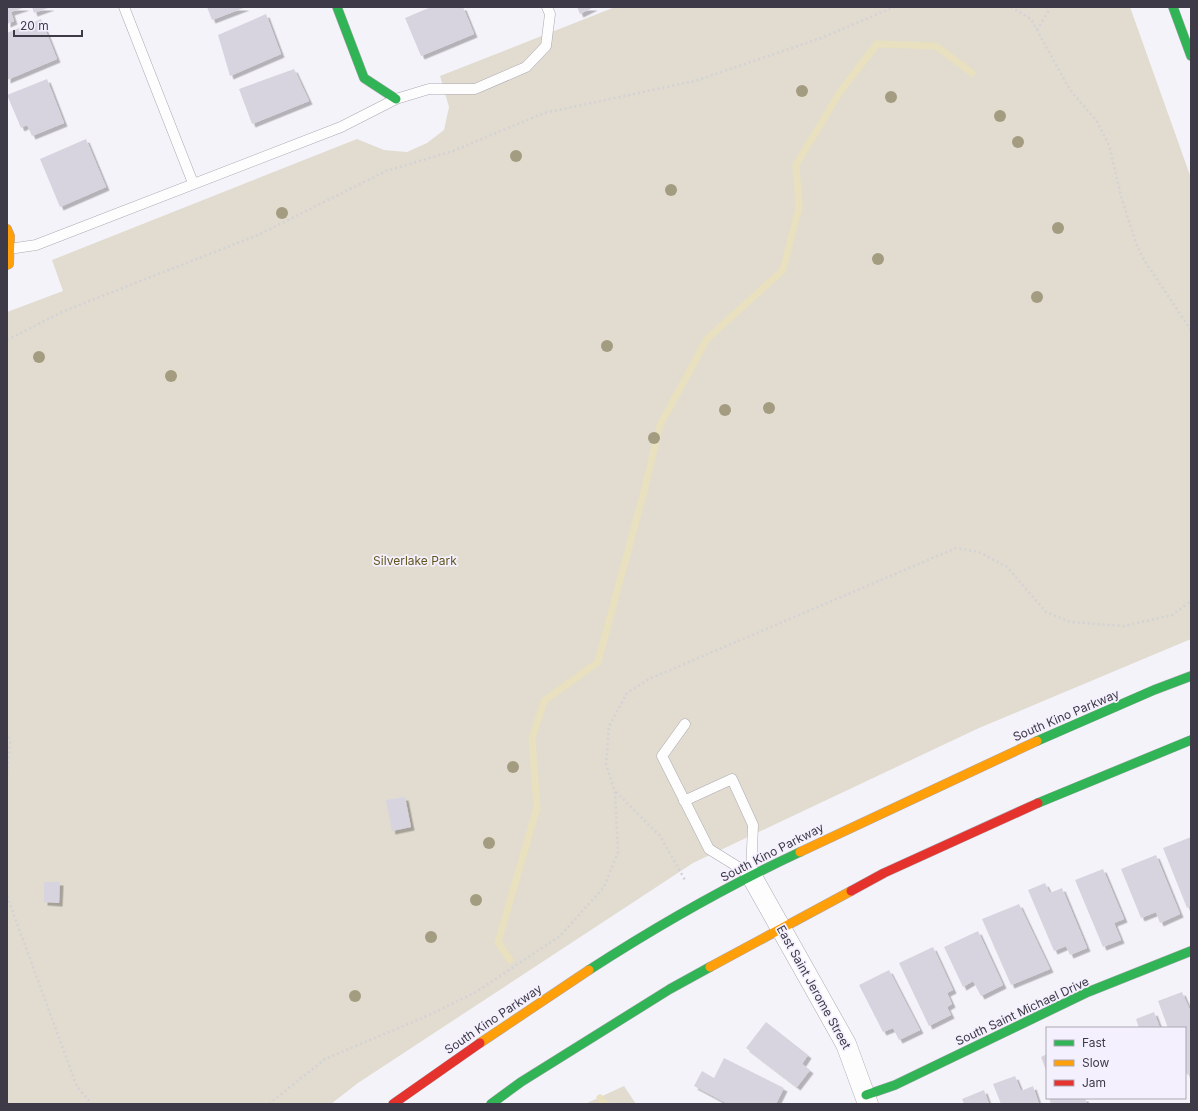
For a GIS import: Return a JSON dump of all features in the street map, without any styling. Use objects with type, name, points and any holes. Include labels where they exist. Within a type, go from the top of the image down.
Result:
[{"type":"main road","points":[[337,7],[364,78],[396,99]]},
{"type":"main road","points":[[1173,7],[1191,56]]},
{"type":"main road","points":[[7,229],[10,236],[8,264]]},
{"type":"main road","name":"South Kino Parkway","points":[[393,1104],[531,1007],[637,939],[751,874],[1002,756],[1154,690],[1191,676]]},
{"type":"main road","points":[[491,1104],[521,1082],[670,989],[884,873],[1012,814],[1191,740]]},
{"type":"main road","name":"South Saint Michael Drive","points":[[867,1100],[1088,992],[1191,951]]},
{"type":"street","name":"East Saint Jerome Street","points":[[751,874],[782,927],[846,1044],[867,1100]]},
{"type":"lane","points":[[124,7],[193,183]]},
{"type":"lane","points":[[9,249],[36,245],[341,127],[396,99],[429,89],[475,89],[526,67],[546,46],[550,14],[547,7]]},
{"type":"lane","points":[[684,801],[732,779],[753,825],[751,874],[709,849],[684,801],[662,756],[685,724]]},
{"type":"path","points":[[7,340],[64,311],[258,235],[386,171],[453,151],[544,113],[695,80],[821,38],[894,7]]},
{"type":"path","points":[[1011,7],[1031,19],[1070,90],[1096,120],[1109,145],[1120,196],[1136,243],[1144,260],[1191,330]]},
{"type":"path","points":[[1037,30],[1048,12],[1048,7]]},
{"type":"path","points":[[269,1104],[325,1059],[427,1016],[476,992],[560,936],[604,887],[618,852],[615,792],[606,764],[609,726],[627,693],[649,679],[956,548],[979,552],[1008,567],[1046,612],[1070,622],[1124,626],[1172,615],[1191,601]]},
{"type":"path","points":[[7,732],[10,742],[7,776]]},
{"type":"path","points":[[615,792],[660,836],[685,880]]},
{"type":"path","points":[[7,896],[77,1087],[92,1104]]},
{"type":"green space","name":"Silverlake Park","points":[[615,7],[1130,7],[1191,178],[1191,639],[979,728],[693,863],[358,1083],[331,1104],[7,1104],[7,312],[63,291],[52,260],[357,139],[384,150],[407,152],[427,143],[444,130],[449,107],[440,76]]},
{"type":"green space","points":[[624,1086],[636,1104],[585,1104]]},
{"type":"building","points":[[7,7],[26,7],[11,12],[14,21],[7,24]]},
{"type":"building","points":[[32,7],[51,7],[34,13]]},
{"type":"building","points":[[207,7],[246,7],[212,20]]},
{"type":"building","points":[[431,7],[463,7],[474,34],[421,56],[405,18]]},
{"type":"building","points":[[577,7],[594,7],[580,14]]},
{"type":"building","points":[[266,14],[281,54],[230,76],[218,35]]},
{"type":"building","points":[[41,19],[57,59],[7,80],[7,33]]},
{"type":"building","points":[[294,69],[309,101],[252,124],[239,89]]},
{"type":"building","points":[[47,79],[64,123],[32,136],[27,125],[21,128],[7,95]]},
{"type":"building","points":[[86,139],[106,187],[60,207],[40,159]]},
{"type":"building","points":[[405,797],[411,827],[392,831],[386,800]]},
{"type":"building","points":[[1191,837],[1191,906],[1187,908],[1163,848]]},
{"type":"building","points":[[1156,855],[1180,914],[1160,923],[1156,912],[1141,918],[1121,869]]},
{"type":"building","points":[[1103,869],[1124,919],[1114,923],[1121,940],[1103,947],[1075,880]]},
{"type":"building","points":[[44,882],[60,882],[59,903],[44,902]]},
{"type":"building","points":[[1045,883],[1050,893],[1062,888],[1087,948],[1070,955],[1066,946],[1054,951],[1028,890]]},
{"type":"building","points":[[1019,904],[1050,969],[1011,985],[982,919]]},
{"type":"building","points":[[978,931],[1003,985],[981,996],[973,981],[963,987],[944,947]]},
{"type":"building","points":[[933,947],[953,990],[947,993],[952,1004],[947,1007],[951,1015],[929,1026],[899,963]]},
{"type":"building","points":[[889,970],[920,1030],[899,1040],[893,1028],[883,1032],[859,985]]},
{"type":"building","points":[[1182,992],[1189,1008],[1191,1008],[1191,1073],[1187,1075],[1186,1027],[1168,1027],[1158,1001]]},
{"type":"building","points":[[1154,1012],[1160,1027],[1139,1027],[1136,1019]]},
{"type":"building","points":[[766,1022],[808,1055],[802,1064],[810,1070],[797,1087],[746,1048]]},
{"type":"building","points":[[1046,1054],[1046,1070],[1041,1057]]},
{"type":"building","points":[[724,1058],[784,1088],[776,1104],[728,1104],[694,1086],[702,1071],[714,1078]]},
{"type":"building","points":[[1015,1076],[1021,1091],[1033,1086],[1039,1104],[1001,1104],[993,1084]]},
{"type":"building","points":[[984,1090],[989,1104],[964,1104],[962,1099]]},
{"type":"building","points":[[1049,1099],[1085,1099],[1087,1104],[1051,1104]]},
{"type":"waterway","points":[[510,960],[498,942],[537,808],[532,739],[544,701],[598,662],[644,491],[660,425],[707,339],[783,270],[799,207],[796,165],[840,92],[877,44],[936,46],[972,73]]},
{"type":"waterway","points":[[600,1098],[605,1104]]},
{"type":"traffic: fast","points":[[337,7],[364,78],[396,99]]},
{"type":"traffic: fast","points":[[1173,7],[1191,56]]},
{"type":"traffic: fast","points":[[1037,741],[1154,690],[1191,676]]},
{"type":"traffic: fast","points":[[1038,803],[1191,740]]},
{"type":"traffic: fast","points":[[589,970],[693,907],[800,852]]},
{"type":"traffic: fast","points":[[866,1095],[895,1085],[1088,992],[1191,951]]},
{"type":"traffic: fast","points":[[491,1104],[521,1082],[670,989],[710,967]]},
{"type":"traffic: slow","points":[[7,229],[10,236],[9,264],[7,265]]},
{"type":"traffic: slow","points":[[800,852],[1037,741]]},
{"type":"traffic: slow","points":[[710,967],[851,891]]},
{"type":"traffic: slow","points":[[480,1043],[589,970]]},
{"type":"traffic: jam","points":[[851,891],[884,873],[1038,803]]},
{"type":"traffic: jam","points":[[393,1104],[480,1043]]}]
